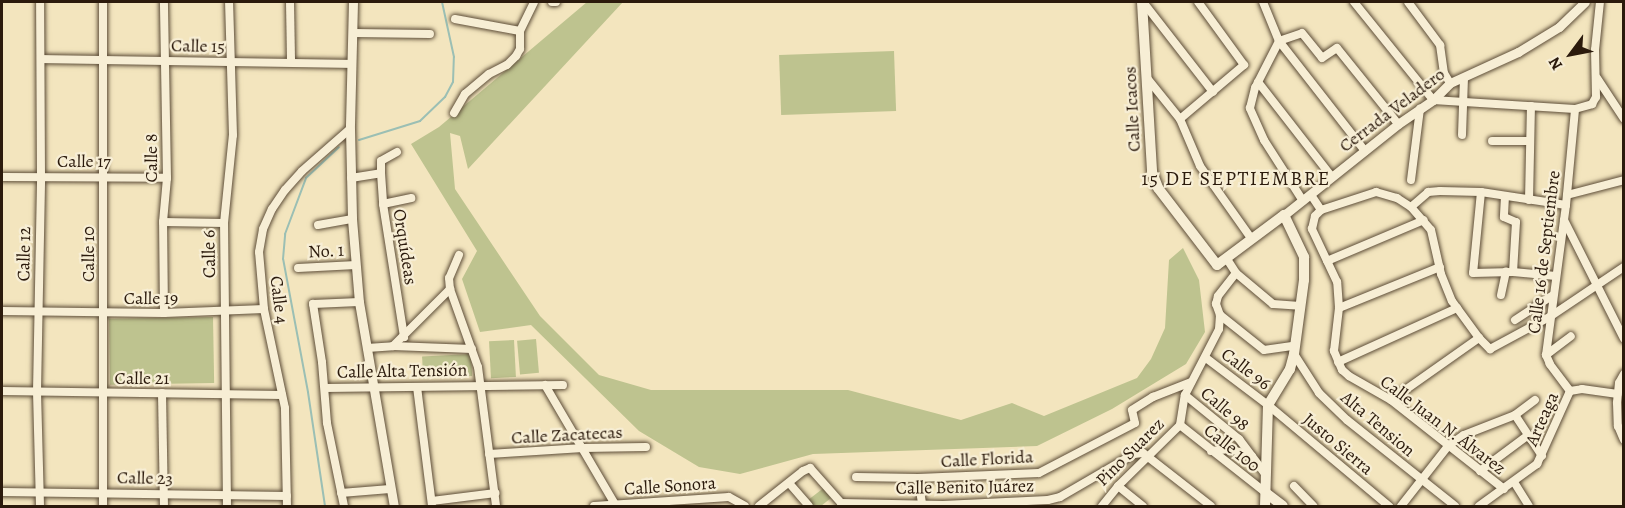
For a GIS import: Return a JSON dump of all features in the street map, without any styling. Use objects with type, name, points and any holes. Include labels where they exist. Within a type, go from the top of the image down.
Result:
[{"type":"main road","name":"Calle Icacos","points":[[1142,2],[1152,172],[1158,188],[1222,262]]},
{"type":"main road","points":[[1222,262],[1287,212],[1304,257],[1300,306],[1290,369],[1268,405],[1265,507]]},
{"type":"main road","points":[[1266,493],[1283,507]]},
{"type":"street","name":"Calle 12","points":[[40,2],[42,176],[37,392],[40,507]]},
{"type":"street","name":"Calle 10","points":[[103,2],[104,507]]},
{"type":"street","name":"Calle 8","points":[[164,313],[163,222],[167,178],[165,2]]},
{"type":"street","name":"Calle 6","points":[[227,507],[224,223],[233,135],[229,2]]},
{"type":"street","points":[[290,2],[291,61]]},
{"type":"street","points":[[353,2],[350,129],[352,219],[359,302],[394,507]]},
{"type":"street","points":[[454,113],[465,94],[489,74],[507,65],[516,56],[520,49],[520,31],[534,2]]},
{"type":"street","points":[[1142,2],[1213,92]]},
{"type":"street","points":[[1180,119],[1244,65],[1198,2]]},
{"type":"street","points":[[1263,2],[1280,41],[1365,151]]},
{"type":"street","points":[[1354,2],[1433,100],[1575,109],[1592,104],[1596,97],[1595,50],[1600,2]]},
{"type":"street","points":[[1408,2],[1440,45],[1444,73],[1450,84]]},
{"type":"street","name":"Cerrada Veladero","points":[[1287,212],[1398,124],[1433,100],[1450,84],[1518,52],[1559,27],[1585,2]]},
{"type":"street","points":[[455,19],[520,31]]},
{"type":"street","points":[[354,33],[430,34]]},
{"type":"street","points":[[1321,210],[1305,200],[1251,116],[1250,108],[1258,82],[1280,41],[1302,33],[1322,58],[1337,48],[1398,124]]},
{"type":"street","name":"Calle 15","points":[[42,59],[103,62],[291,61],[352,64]]},
{"type":"street","points":[[1596,76],[1623,119]]},
{"type":"street","points":[[1147,78],[1180,119],[1200,166],[1251,238]]},
{"type":"street","points":[[1462,135],[1465,102],[1464,78]]},
{"type":"street","points":[[1258,82],[1332,177]]},
{"type":"street","points":[[1529,200],[1531,106]]},
{"type":"street","points":[[1411,180],[1420,109]]},
{"type":"street","name":"Calle 16 de Septiembre","points":[[1570,391],[1546,355],[1566,205],[1575,109]]},
{"type":"street","name":"Calle 4","points":[[287,507],[285,408],[264,309],[259,252],[263,229],[272,209],[302,171],[350,129]]},
{"type":"street","points":[[1492,141],[1530,141]]},
{"type":"street","name":"Orquídeas","points":[[397,152],[381,161],[381,173],[383,204],[404,337]]},
{"type":"street","points":[[351,178],[381,173]]},
{"type":"street","name":"Calle 17","points":[[2,177],[167,178]]},
{"type":"street","points":[[1567,195],[1623,180]]},
{"type":"street","points":[[1456,308],[1338,362],[1334,342],[1339,308],[1337,282],[1312,229],[1312,221],[1321,210],[1376,192],[1397,198],[1412,207],[1424,220],[1436,245],[1446,288],[1456,308],[1479,338],[1488,347],[1493,348],[1596,287],[1623,267]]},
{"type":"street","points":[[1412,207],[1428,192],[1481,192],[1566,205]]},
{"type":"street","points":[[1481,192],[1473,273],[1510,272],[1556,276]]},
{"type":"street","points":[[1501,295],[1510,272],[1516,222],[1504,217],[1506,196]]},
{"type":"street","points":[[383,204],[411,198]]},
{"type":"street","points":[[318,225],[352,219]]},
{"type":"street","points":[[1327,261],[1424,220]]},
{"type":"street","points":[[1564,220],[1623,339]]},
{"type":"street","points":[[163,222],[224,223]]},
{"type":"street","points":[[450,289],[449,278],[459,255]]},
{"type":"street","points":[[1222,262],[1273,304],[1300,306]]},
{"type":"street","name":"No. 1","points":[[298,268],[356,265]]},
{"type":"street","points":[[1339,308],[1440,267]]},
{"type":"street","name":"Pino Suarez","points":[[1102,507],[1118,486],[1180,425],[1185,395],[1219,329],[1220,315],[1216,304],[1218,296],[1236,273]]},
{"type":"street","name":"Orquídeas","points":[[393,346],[450,289]]},
{"type":"street","name":"Calle Alta Tensión","points":[[450,289],[478,367],[479,386]]},
{"type":"street","points":[[1515,320],[1553,295]]},
{"type":"street","points":[[344,507],[327,423],[325,388],[313,304],[359,302]]},
{"type":"street","name":"Calle 19","points":[[2,312],[38,310],[164,313],[264,309]]},
{"type":"street","points":[[1220,315],[1264,350],[1294,350]]},
{"type":"street","points":[[1546,355],[1571,336]]},
{"type":"street","points":[[1391,400],[1479,338]]},
{"type":"street","name":"Calle Alta Tensión","points":[[367,348],[393,346],[472,349]]},
{"type":"street","name":"Alta Tension","points":[[1294,350],[1319,393],[1347,420],[1455,507]]},
{"type":"street","name":"Calle 96","points":[[1206,358],[1268,405]]},
{"type":"street","name":"Calle Juan N. Álvarez","points":[[1338,362],[1348,376],[1391,400],[1503,489]]},
{"type":"street","points":[[1623,374],[1618,426],[1623,440]]},
{"type":"street","name":"Calle Florida","points":[[856,477],[918,478],[1001,473],[1025,475],[1049,469],[1135,423],[1131,412],[1153,398],[1191,382]]},
{"type":"street","points":[[545,385],[615,506]]},
{"type":"street","name":"Calle Alta Tensión","points":[[325,388],[563,385]]},
{"type":"street","points":[[479,386],[496,507]]},
{"type":"street","points":[[417,387],[432,504],[495,493]]},
{"type":"street","name":"Arteaga","points":[[1479,507],[1532,470],[1542,456],[1570,391],[1582,389],[1619,400]]},
{"type":"street","name":"Calle 21","points":[[2,391],[282,395]]},
{"type":"street","points":[[162,393],[164,507]]},
{"type":"street","name":"Calle 98","points":[[1185,395],[1239,439],[1267,476]]},
{"type":"street","points":[[1401,507],[1448,446],[1464,435],[1515,415],[1535,399]]},
{"type":"street","name":"Justo Sierra","points":[[1268,405],[1389,507]]},
{"type":"street","points":[[1515,415],[1542,456]]},
{"type":"street","name":"Calle 100","points":[[1180,425],[1266,493]]},
{"type":"street","points":[[1480,471],[1527,436]]},
{"type":"street","name":"Calle Zacatecas","points":[[489,454],[583,448],[646,447]]},
{"type":"street","points":[[1211,451],[1230,449],[1252,456]]},
{"type":"street","name":"Calle Benito Juárez","points":[[843,505],[943,506],[1048,500],[1060,497],[1134,454],[1148,455]]},
{"type":"street","points":[[1148,455],[1212,507]]},
{"type":"street","points":[[759,507],[810,468],[843,505]]},
{"type":"street","points":[[918,478],[922,504]]},
{"type":"street","points":[[1514,482],[1529,507]]},
{"type":"street","points":[[789,483],[809,507]]},
{"type":"street","points":[[1118,486],[1143,507]]},
{"type":"street","points":[[1294,486],[1313,507]]},
{"type":"street","points":[[341,492],[390,489]]},
{"type":"street","name":"Calle 23","points":[[2,492],[287,496]]},
{"type":"street","name":"Calle Sonora","points":[[594,507],[729,497],[744,507]]},
{"type":"green space","points":[[587,2],[623,2],[468,169],[460,136],[450,133],[455,189],[540,316],[599,375],[651,390],[848,390],[961,420],[1012,403],[1044,416],[1137,378],[1151,359],[1165,328],[1169,260],[1183,248],[1199,280],[1205,332],[1186,364],[1112,409],[1037,446],[813,454],[740,474],[699,467],[639,431],[531,325],[480,332],[462,279],[477,251],[411,144],[439,127]]},
{"type":"green space","points":[[894,51],[896,111],[781,115],[779,55]]},
{"type":"green space","points":[[213,317],[214,383],[110,385],[109,319]]},
{"type":"green space","points":[[536,339],[539,373],[520,375],[517,341]]},
{"type":"green space","points":[[514,340],[516,377],[491,378],[489,341]]},
{"type":"green space","points":[[471,354],[472,376],[423,379],[422,357]]},
{"type":"green space","points":[[825,487],[831,498],[821,506],[812,506],[808,500]]},
{"type":"waterway","points":[[359,140],[420,121],[445,97],[453,82],[454,57],[442,2]]},
{"type":"waterway","points":[[325,506],[308,392],[283,259],[285,234],[306,178],[339,147]]},
{"type":"district","name":"15 DE SEPTIEMBRE","points":[[1236,178]]}]
